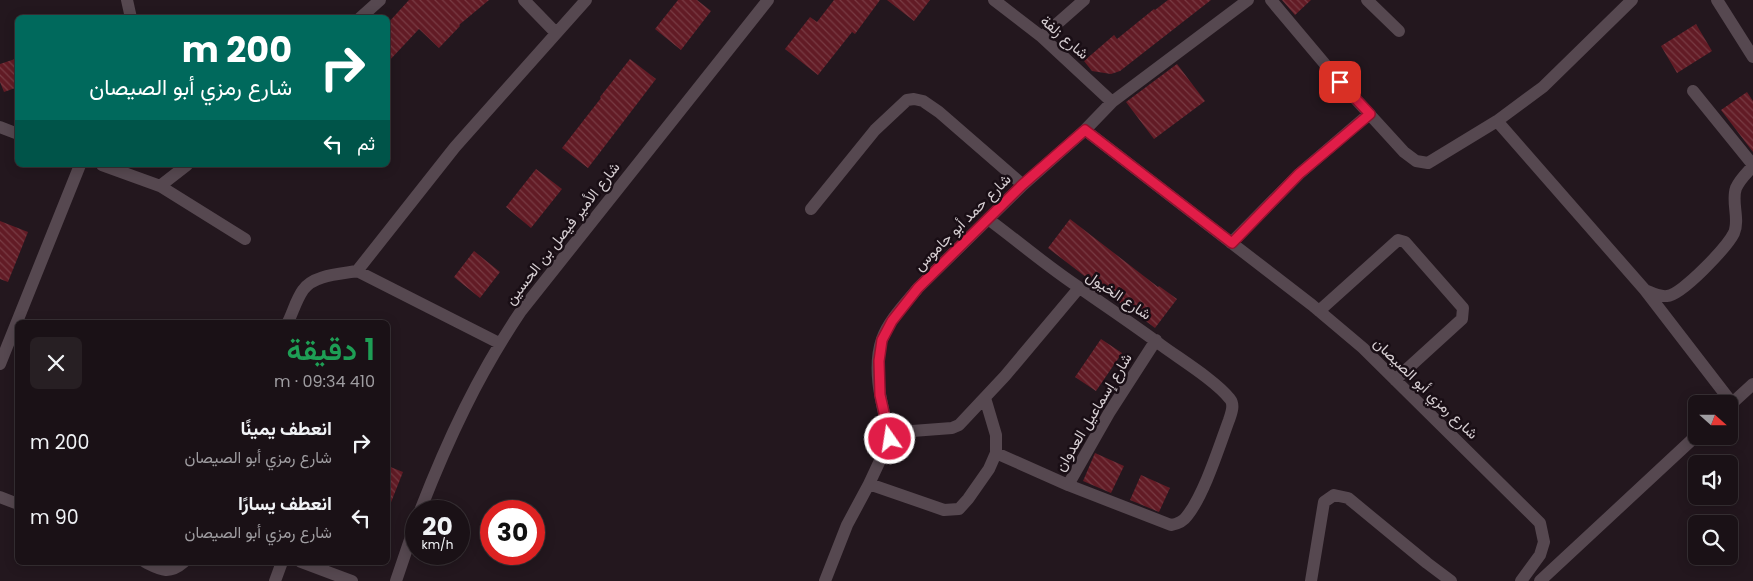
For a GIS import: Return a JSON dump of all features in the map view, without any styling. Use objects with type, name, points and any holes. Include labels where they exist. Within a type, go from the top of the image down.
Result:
[{"type":"street","points":[[363,15],[380,0]]},
{"type":"street","points":[[524,0],[556,33]]},
{"type":"street","points":[[357,272],[455,147],[586,0]]},
{"type":"street","name":"شارع الأمير فيصل بن الحسين","points":[[425,500],[468,399],[499,343],[546,278],[768,0]]},
{"type":"street","name":"شارع زلفة","points":[[994,0],[1042,37],[1112,102]]},
{"type":"street","points":[[1042,37],[1084,0]]},
{"type":"street","name":"شارع حمد أبو جاموس","points":[[890,439],[879,387],[879,361],[882,340],[892,321],[918,288],[1022,185],[1085,130],[1112,102],[1248,0]]},
{"type":"street","points":[[1271,0],[1340,82],[1404,152],[1416,161],[1428,163],[1497,121],[1543,87],[1632,0]]},
{"type":"street","points":[[1367,0],[1399,31]]},
{"type":"street","points":[[1717,0],[1753,57]]},
{"type":"street","points":[[129,2],[131,15]]},
{"type":"street","points":[[1645,290],[1660,296],[1668,296],[1685,288],[1724,248],[1733,234],[1736,225],[1736,189],[1742,178],[1753,166],[1693,91]]},
{"type":"street","points":[[811,209],[874,130],[907,100],[914,99],[930,106],[1022,185]]},
{"type":"street","points":[[1232,243],[1299,174],[1370,114]]},
{"type":"street","points":[[1497,121],[1645,290],[1723,395]]},
{"type":"street","points":[[0,128],[15,133]]},
{"type":"street","name":"شارع رمزي أبو الصيصان","points":[[1085,130],[1319,311],[1363,348],[1540,524],[1544,542],[1540,555],[1521,581]]},
{"type":"street","points":[[20,320],[79,167]]},
{"type":"street","points":[[108,167],[160,186],[245,239]]},
{"type":"street","points":[[160,186],[184,167]]},
{"type":"street","name":"شارع الخيول","points":[[988,219],[1079,288],[1156,340],[1230,398]]},
{"type":"street","points":[[1319,311],[1398,240],[1405,242],[1463,308],[1462,319],[1395,380]]},
{"type":"street","points":[[289,320],[300,295],[309,284],[332,276],[357,272],[499,343]]},
{"type":"street","points":[[825,581],[847,525],[890,439],[899,432],[908,430],[952,428],[959,425],[985,398],[1079,288]]},
{"type":"street","points":[[0,364],[15,331]]},
{"type":"street","name":"شارع إسماعيل العدوان","points":[[1156,340],[1109,413],[1068,485],[1171,525],[1178,524],[1186,518],[1207,477],[1229,420],[1232,409],[1230,398]]},
{"type":"street","points":[[1738,398],[1753,384]]},
{"type":"street","points":[[869,484],[944,510],[958,509],[974,492],[989,469],[996,453],[996,435],[985,398]]},
{"type":"street","points":[[1540,581],[1688,443]]},
{"type":"street","points":[[996,453],[1068,485]]},
{"type":"street","points":[[1311,581],[1324,502],[1334,495],[1348,498],[1427,563],[1452,581]]},
{"type":"street","points":[[0,497],[15,503]]},
{"type":"street","points":[[396,581],[405,554]]},
{"type":"street","points":[[151,565],[163,571],[176,570],[181,565]]},
{"type":"street","points":[[275,581],[281,565]]},
{"type":"street","points":[[309,565],[352,581]]},
{"type":"building","points":[[409,0],[489,0],[459,25],[439,48],[419,29],[390,60],[390,21]]},
{"type":"building","points":[[678,0],[697,0],[711,11],[681,50],[655,29]]},
{"type":"building","points":[[834,0],[880,0],[855,34],[852,32],[818,75],[785,49],[810,17],[817,22]]},
{"type":"building","points":[[887,0],[930,0],[914,21]]},
{"type":"building","points":[[1168,0],[1211,0],[1120,71],[1111,74],[1092,71],[1084,61],[1114,35],[1117,39]]},
{"type":"building","points":[[1282,0],[1311,0],[1295,15]]},
{"type":"building","points":[[1696,24],[1712,51],[1677,73],[1661,46]]},
{"type":"building","points":[[15,59],[15,88],[4,92],[0,82],[0,64]]},
{"type":"building","points":[[630,59],[656,79],[588,168],[562,148]]},
{"type":"building","points":[[1177,64],[1205,101],[1154,139],[1126,102]]},
{"type":"building","points":[[1747,92],[1753,101],[1753,152],[1721,110]]},
{"type":"building","points":[[536,169],[562,189],[531,228],[506,207]]},
{"type":"building","points":[[1070,219],[1158,287],[1177,299],[1155,328],[1048,248]]},
{"type":"building","points":[[0,221],[28,232],[8,282],[0,279]]},
{"type":"building","points":[[474,251],[500,272],[480,298],[454,277]]},
{"type":"building","points":[[1101,339],[1122,353],[1096,391],[1075,377]]},
{"type":"building","points":[[1095,453],[1124,466],[1111,493],[1083,481]]},
{"type":"building","points":[[390,467],[403,472],[390,505]]},
{"type":"building","points":[[1141,475],[1170,488],[1159,512],[1130,500]]},
{"type":"route","points":[[890,439],[880,395],[879,361],[882,340],[892,321],[918,288],[1022,185],[1085,130],[1232,243],[1299,174],[1370,114],[1340,82]]}]
